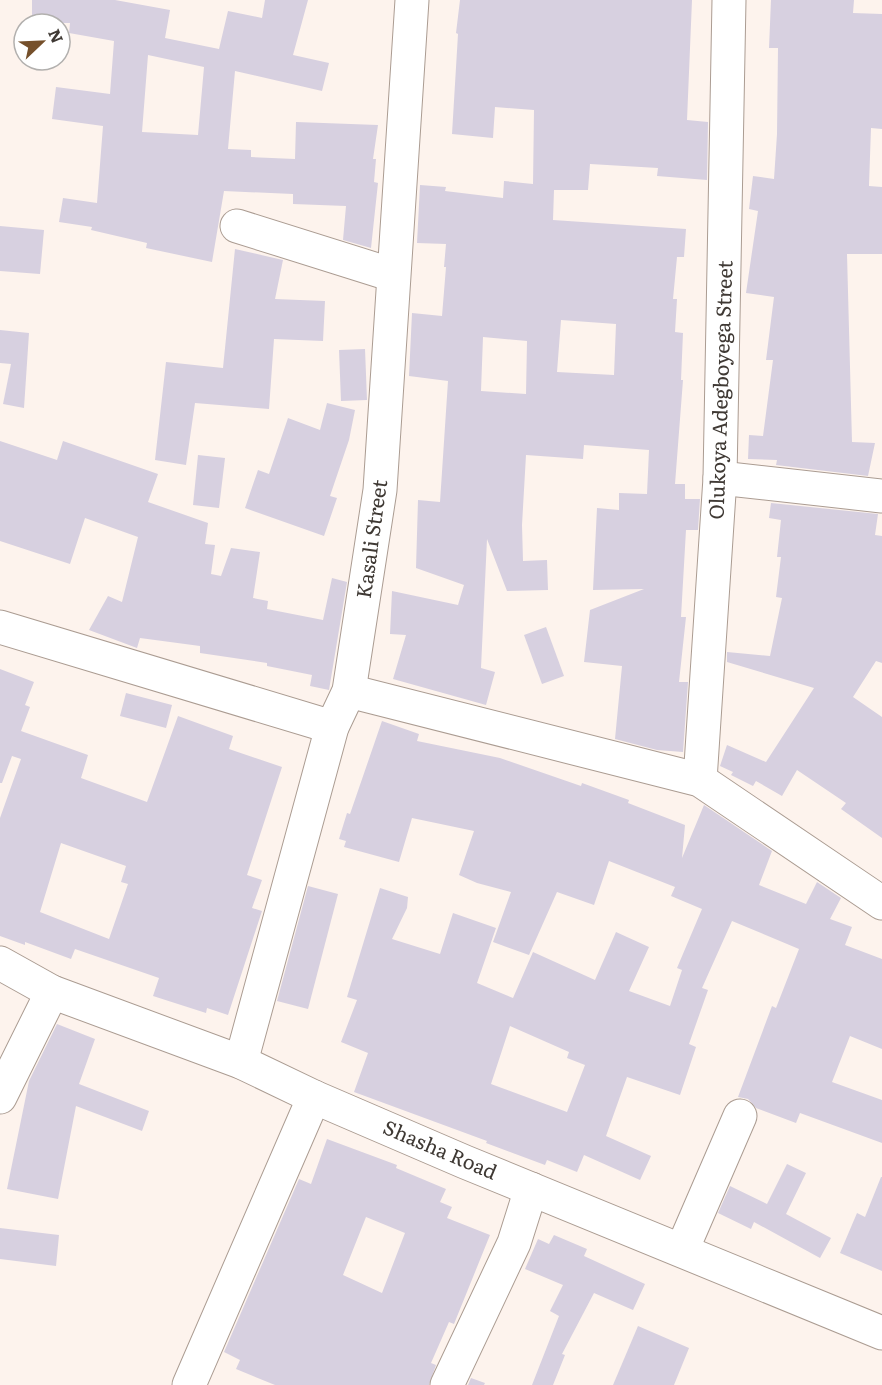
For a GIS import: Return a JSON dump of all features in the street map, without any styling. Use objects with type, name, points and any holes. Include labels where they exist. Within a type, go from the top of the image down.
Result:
[{"type":"street","name":"Kasali Street","points":[[241,1062],[332,727],[349,691],[380,490],[412,0]]},
{"type":"street","name":"Olukoya Adegboyega Street","points":[[700,780],[720,478],[729,0]]},
{"type":"street","points":[[237,226],[393,275]]},
{"type":"street","points":[[720,478],[881,488]]},
{"type":"street","points":[[0,627],[332,727]]},
{"type":"street","points":[[349,691],[700,780],[882,903]]},
{"type":"street","name":"Shasha Road","points":[[0,963],[52,992],[241,1062],[314,1097],[531,1189],[882,1333]]},
{"type":"street","points":[[0,1097],[52,992]]},
{"type":"street","points":[[189,1385],[314,1097]]},
{"type":"street","points":[[682,1250],[740,1116]]},
{"type":"street","points":[[447,1385],[514,1243],[531,1189]]},
{"type":"building","points":[[32,0],[115,0],[170,10],[165,38],[219,49],[228,11],[262,18],[265,0],[308,0],[293,55],[329,63],[322,91],[235,71],[228,149],[251,150],[251,157],[295,159],[296,122],[378,125],[373,159],[376,159],[374,182],[378,183],[371,248],[343,240],[346,206],[293,204],[293,194],[224,191],[212,262],[146,248],[147,243],[91,230],[92,227],[59,222],[63,198],[97,203],[103,126],[52,119],[56,87],[110,94],[114,41],[72,34],[72,12],[32,12]],"holes":[[[148,55],[204,67],[198,135],[142,132]]]},
{"type":"building","points":[[460,0],[692,0],[687,120],[708,122],[707,180],[657,176],[658,168],[590,164],[588,190],[554,190],[553,220],[686,229],[684,257],[677,257],[673,299],[677,299],[675,332],[683,333],[681,380],[683,380],[675,484],[685,484],[685,499],[700,499],[698,530],[686,530],[681,617],[686,617],[679,682],[688,682],[683,752],[657,750],[615,739],[622,666],[584,662],[590,610],[644,589],[593,590],[597,508],[619,510],[619,493],[647,494],[649,450],[584,445],[583,459],[526,455],[522,525],[523,561],[547,560],[548,590],[507,591],[487,539],[481,668],[495,672],[486,705],[393,679],[406,635],[390,634],[392,591],[458,605],[464,585],[416,568],[418,500],[440,502],[448,381],[409,376],[412,313],[442,316],[446,267],[444,267],[446,244],[417,243],[420,185],[446,187],[445,191],[503,198],[504,181],[533,184],[534,110],[495,107],[493,138],[452,134],[458,34],[456,33]],"holes":[[[561,320],[616,324],[614,375],[557,372]],[[483,337],[527,341],[526,394],[481,391]]]},
{"type":"building","points":[[771,0],[854,0],[853,13],[882,14],[882,129],[871,128],[869,186],[882,187],[882,254],[847,254],[852,442],[875,443],[868,476],[776,465],[777,460],[748,459],[749,435],[763,436],[773,360],[766,360],[774,297],[746,293],[758,211],[749,209],[753,176],[774,179],[778,48],[769,48]]},
{"type":"building","points":[[0,226],[44,230],[40,274],[0,271]]},
{"type":"building","points":[[235,249],[283,260],[275,299],[325,301],[323,341],[274,339],[269,409],[195,403],[186,465],[155,460],[166,362],[223,368]]},
{"type":"building","points":[[0,330],[29,333],[24,408],[3,404],[11,364],[0,363]]},
{"type":"building","points":[[365,349],[367,400],[341,401],[339,350]]},
{"type":"building","points":[[327,403],[355,410],[349,440],[330,496],[337,498],[324,536],[245,508],[258,470],[269,474],[288,418],[320,430]]},
{"type":"building","points":[[0,441],[57,460],[63,441],[158,474],[148,502],[208,523],[205,544],[215,545],[211,574],[221,576],[231,548],[260,552],[253,598],[268,601],[267,609],[323,620],[332,578],[347,582],[329,690],[310,686],[312,675],[267,666],[267,663],[200,653],[200,646],[140,638],[137,648],[89,630],[108,596],[122,602],[138,537],[85,518],[70,564],[0,541]]},
{"type":"building","points":[[198,455],[225,458],[219,508],[193,505]]},
{"type":"building","points":[[771,503],[878,514],[875,535],[882,536],[882,663],[876,661],[853,697],[882,717],[882,838],[841,809],[846,803],[797,770],[782,796],[756,781],[753,786],[731,775],[733,772],[720,766],[727,745],[766,762],[814,688],[727,662],[727,652],[770,656],[782,598],[776,597],[781,557],[777,557],[781,520],[769,518]]},
{"type":"building","points":[[546,627],[564,676],[542,684],[524,635]]},
{"type":"building","points":[[0,669],[34,682],[25,705],[30,707],[21,731],[88,755],[81,778],[147,802],[178,716],[233,736],[229,749],[282,767],[247,875],[262,880],[252,908],[262,911],[228,1015],[207,1008],[206,1013],[153,996],[159,978],[75,949],[71,959],[25,942],[25,945],[0,936],[0,818],[21,759],[12,756],[2,783],[0,783]],"holes":[[[61,843],[126,866],[121,882],[128,884],[109,939],[40,912]]]},
{"type":"building","points":[[126,693],[172,705],[166,728],[120,716]]},
{"type":"building","points":[[382,721],[419,734],[417,741],[500,758],[581,786],[582,783],[629,800],[628,803],[685,825],[682,858],[704,805],[772,851],[759,885],[806,904],[817,882],[841,898],[830,919],[852,927],[845,945],[882,959],[882,1049],[850,1036],[832,1082],[882,1100],[882,1143],[800,1113],[796,1123],[756,1108],[748,1099],[738,1097],[772,1006],[776,1008],[799,949],[732,921],[702,988],[708,990],[689,1044],[696,1047],[680,1095],[627,1077],[606,1136],[651,1156],[640,1180],[584,1155],[577,1172],[547,1160],[545,1165],[354,1092],[368,1053],[341,1042],[357,1000],[347,997],[380,888],[408,897],[407,908],[392,939],[440,954],[453,913],[496,928],[477,983],[513,998],[533,952],[595,980],[616,932],[649,947],[629,991],[670,1006],[682,970],[677,968],[702,909],[671,896],[675,887],[609,861],[594,905],[557,892],[529,955],[493,942],[511,892],[477,883],[459,875],[474,831],[412,818],[399,862],[344,847],[346,841],[339,839],[347,813],[350,814]],"holes":[[[510,1026],[569,1052],[567,1058],[585,1065],[567,1112],[491,1084]]]},
{"type":"building","points":[[308,886],[338,894],[308,1009],[277,1001]]},
{"type":"building","points":[[57,1024],[95,1039],[79,1084],[149,1111],[142,1131],[76,1106],[58,1199],[7,1189],[29,1081]]},
{"type":"building","points":[[327,1139],[397,1165],[396,1168],[446,1189],[440,1202],[452,1207],[447,1218],[490,1235],[454,1324],[449,1322],[431,1363],[436,1365],[429,1385],[275,1385],[236,1369],[240,1360],[224,1352],[299,1179],[311,1184]],"holes":[[[366,1217],[405,1233],[382,1293],[343,1275]]]},
{"type":"building","points":[[787,1164],[806,1173],[786,1214],[831,1238],[820,1258],[754,1222],[751,1229],[718,1213],[730,1186],[767,1204]]},
{"type":"building","points":[[881,1177],[882,1271],[840,1253],[857,1213],[865,1217]]},
{"type":"building","points":[[0,1228],[59,1235],[56,1266],[0,1259]]},
{"type":"building","points":[[554,1235],[587,1249],[584,1256],[645,1284],[633,1310],[594,1293],[562,1354],[565,1355],[553,1385],[532,1385],[559,1316],[550,1311],[563,1285],[525,1269],[538,1239],[549,1244]]},
{"type":"building","points":[[638,1326],[689,1348],[674,1385],[613,1385]]},
{"type":"building","points":[[471,1378],[485,1383],[484,1385],[468,1385]]}]
